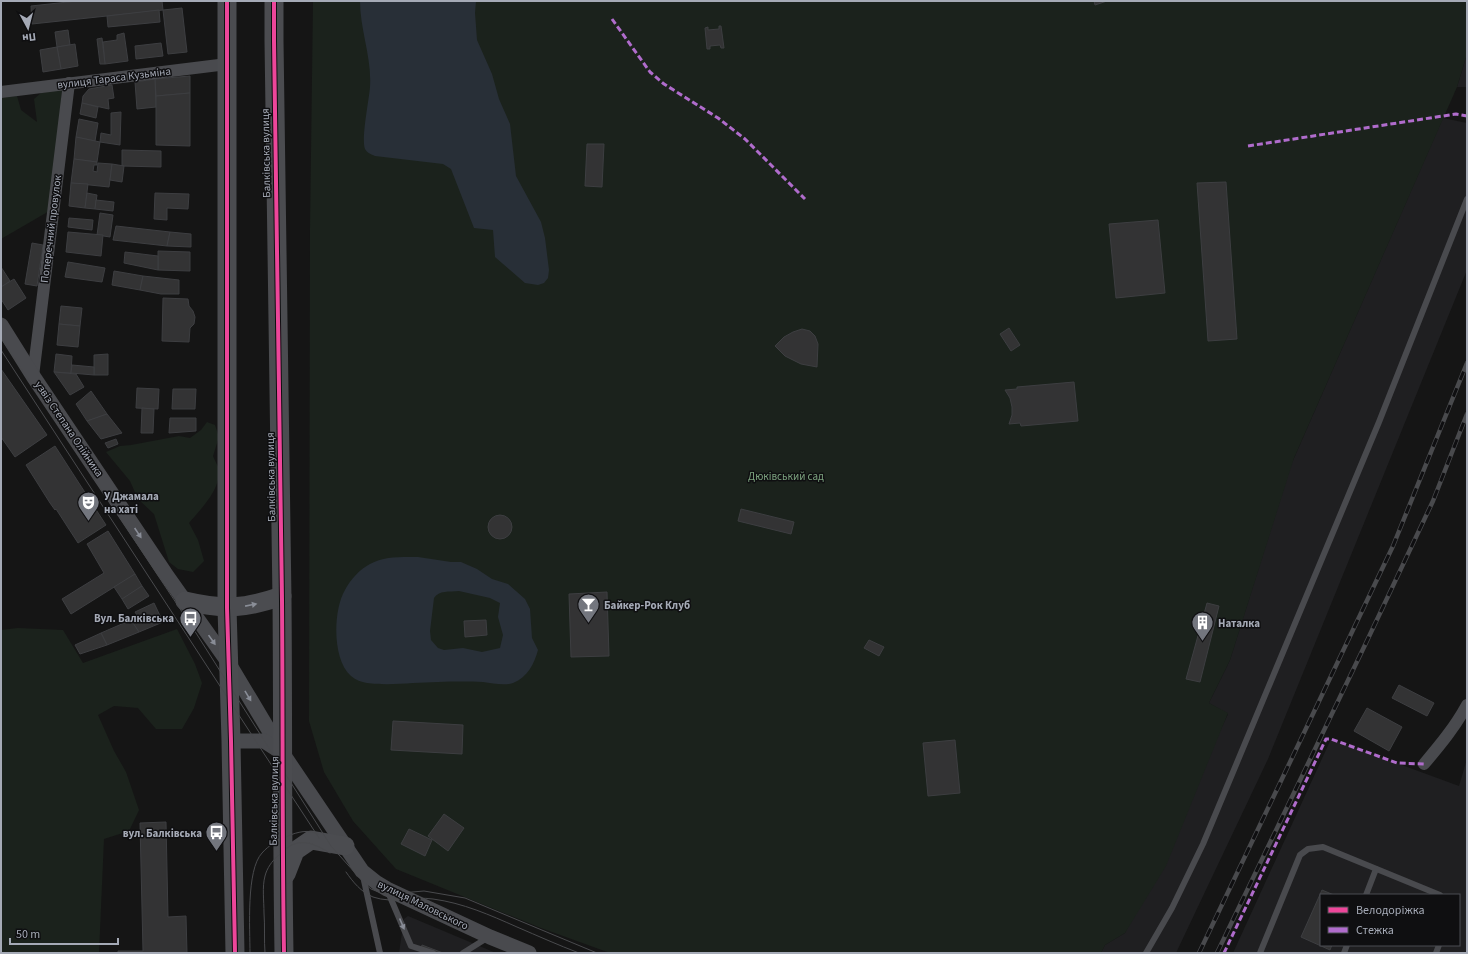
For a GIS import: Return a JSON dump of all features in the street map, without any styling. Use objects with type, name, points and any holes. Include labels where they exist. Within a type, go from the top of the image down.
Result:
[{"type":"main road","points":[[227,1],[227,608],[235,953]]},
{"type":"main road","name":"Балківська вулиця","points":[[274,1],[282,596],[284,953]]},
{"type":"main road","points":[[185,601],[207,606],[227,608],[254,604],[282,596]]},
{"type":"main road","points":[[283,883],[295,851],[311,840],[345,846]]},
{"type":"street","name":"вулиця Тараса Кузьміна","points":[[1,92],[227,64]]},
{"type":"street","name":"Поперечний провулок","points":[[33,376],[69,83]]},
{"type":"street","name":"узвіз Степана Олійника","points":[[1,325],[33,376],[228,662],[283,754]]},
{"type":"street","points":[[1424,764],[1460,720],[1467,705]]},
{"type":"street","points":[[231,741],[264,742],[283,754]]},
{"type":"street","name":"вулиця Маловського","points":[[283,754],[362,871],[387,889],[490,937],[529,953]]},
{"type":"lane","points":[[1146,953],[1172,908],[1203,844],[1378,422],[1467,199]]},
{"type":"lane","points":[[1260,953],[1300,855],[1308,849],[1323,847],[1438,894]]},
{"type":"lane","points":[[1366,894],[1376,869]]},
{"type":"lane","points":[[362,871],[380,953]]},
{"type":"lane","points":[[387,889],[411,946],[433,953]]},
{"type":"lane","points":[[463,953],[490,937]]},
{"type":"shaded area","points":[[360,1],[476,1],[475,13],[477,40],[492,74],[499,99],[510,124],[516,176],[541,222],[545,238],[549,270],[548,278],[544,283],[538,285],[525,283],[495,257],[493,230],[474,228],[451,169],[443,164],[375,156],[365,149],[364,137],[370,76]]},
{"type":"shaded area","points":[[1467,54],[1467,87],[1457,87]]},
{"type":"shaded area","points":[[1443,118],[1467,123],[1467,270],[1268,759],[1176,953],[1101,953],[1105,945],[1125,933],[1228,714],[1209,703],[1230,660],[1291,465]]},
{"type":"shaded area","points":[[418,557],[461,562],[477,569],[492,579],[508,584],[525,599],[530,609],[532,638],[538,650],[530,670],[523,677],[513,683],[506,684],[483,682],[439,682],[373,684],[365,683],[351,676],[345,669],[340,659],[336,634],[338,610],[345,590],[356,575],[375,561],[387,558]],"holes":[[[459,591],[490,598],[500,603],[498,617],[503,635],[500,648],[482,652],[463,648],[444,650],[438,648],[431,640],[430,631],[434,598],[436,595],[445,592]]]},
{"type":"shaded area","points":[[1331,739],[1459,786],[1467,759],[1467,953],[1233,953]]},
{"type":"shaded area","points":[[408,916],[496,953],[399,953],[404,919]]},
{"type":"green space","name":"Дюківський сад","points":[[313,1],[1467,1],[1467,54],[1457,87],[1294,458],[1230,660],[1209,703],[1228,713],[1166,866],[1125,933],[1105,945],[1101,953],[610,953],[541,928],[396,869],[353,821],[324,772],[309,721],[310,228]]},
{"type":"green space","points":[[62,89],[51,210],[1,239],[1,98],[17,96],[21,110],[37,122],[34,99],[41,93]]},
{"type":"green space","points":[[207,422],[215,425],[219,437],[213,456],[219,469],[218,478],[213,492],[204,506],[189,523],[198,540],[204,561],[193,572],[178,569],[169,562],[154,514],[138,499],[130,481],[106,452],[120,446],[179,436],[190,438],[201,430]]},
{"type":"green space","points":[[18,628],[63,630],[83,663],[177,629],[195,664],[202,683],[194,708],[182,729],[156,729],[138,708],[114,706],[98,715],[114,751],[126,772],[139,810],[129,831],[104,839],[99,953],[1,953],[1,630]]},
{"type":"building","points":[[77,1],[162,1],[163,10],[32,24],[31,6]]},
{"type":"building","points":[[1094,1],[1107,1],[1095,5]]},
{"type":"building","points":[[182,8],[187,52],[168,54],[163,10]]},
{"type":"building","points":[[159,10],[160,22],[108,27],[107,16]]},
{"type":"building","points":[[719,26],[721,26],[724,48],[721,48],[720,45],[710,46],[710,49],[707,49],[705,28],[708,27],[708,30],[719,29]]},
{"type":"building","points":[[68,30],[70,45],[57,47],[55,32]]},
{"type":"building","points":[[124,33],[128,61],[105,64],[103,42],[117,40],[117,35]]},
{"type":"building","points":[[102,38],[105,64],[100,64],[97,39]]},
{"type":"building","points":[[161,43],[163,56],[136,59],[135,46]]},
{"type":"building","points":[[75,44],[78,66],[61,69],[57,47]]},
{"type":"building","points":[[57,47],[61,69],[43,72],[40,50]]},
{"type":"building","points":[[190,76],[190,93],[156,96],[155,79]]},
{"type":"building","points":[[155,79],[156,107],[137,109],[135,82]]},
{"type":"building","points":[[112,85],[114,98],[108,99],[109,109],[82,103],[83,96],[89,89]]},
{"type":"building","points":[[190,93],[190,146],[156,145],[156,96]]},
{"type":"building","points":[[82,103],[98,107],[96,118],[80,114]]},
{"type":"building","points":[[121,112],[120,145],[100,142],[101,133],[111,135],[111,113]]},
{"type":"building","points":[[79,119],[98,123],[95,141],[76,137]]},
{"type":"building","points":[[76,137],[100,142],[97,162],[74,159]]},
{"type":"building","points":[[587,144],[604,144],[602,187],[585,186]]},
{"type":"building","points":[[122,150],[161,151],[161,167],[122,166]]},
{"type":"building","points":[[74,159],[97,162],[97,165],[94,165],[93,171],[97,172],[98,163],[112,164],[109,187],[71,183]]},
{"type":"building","points":[[112,164],[124,166],[122,182],[110,180]]},
{"type":"building","points":[[1226,182],[1237,339],[1208,341],[1197,183]]},
{"type":"building","points":[[71,183],[88,184],[85,208],[69,206]]},
{"type":"building","points":[[87,193],[97,195],[95,209],[85,208]]},
{"type":"building","points":[[155,193],[189,194],[188,209],[167,208],[167,220],[154,219]]},
{"type":"building","points":[[96,200],[114,202],[113,211],[95,209]]},
{"type":"building","points":[[100,213],[113,215],[110,237],[97,235]]},
{"type":"building","points":[[69,218],[93,220],[92,230],[68,227]]},
{"type":"building","points":[[1158,220],[1165,293],[1116,298],[1109,224]]},
{"type":"building","points":[[116,226],[170,232],[167,246],[113,240]]},
{"type":"building","points":[[68,232],[103,235],[101,256],[66,252]]},
{"type":"building","points":[[170,232],[191,234],[191,247],[167,246]]},
{"type":"building","points":[[32,243],[43,245],[37,286],[25,284]]},
{"type":"building","points":[[158,251],[190,252],[190,271],[158,270]]},
{"type":"building","points":[[125,252],[158,256],[158,270],[124,263]]},
{"type":"building","points":[[68,262],[105,268],[102,282],[65,277]]},
{"type":"building","points":[[1,267],[10,281],[1,287]]},
{"type":"building","points":[[114,271],[143,276],[140,290],[112,285]]},
{"type":"building","points":[[143,276],[179,280],[179,294],[161,294],[140,290]]},
{"type":"building","points":[[14,279],[26,298],[8,310],[1,299],[1,287]]},
{"type":"building","points":[[163,298],[188,299],[189,306],[195,317],[194,324],[190,328],[189,342],[162,341]]},
{"type":"building","points":[[61,306],[82,308],[80,326],[59,324]]},
{"type":"building","points":[[59,324],[80,326],[78,347],[57,345]]},
{"type":"building","points":[[1009,328],[1020,345],[1011,351],[1000,334]]},
{"type":"building","points":[[802,329],[810,331],[815,336],[818,344],[817,367],[801,364],[785,356],[775,346],[784,337]]},
{"type":"building","points":[[56,354],[72,356],[71,373],[54,372]]},
{"type":"building","points":[[108,354],[108,375],[94,375],[94,355]]},
{"type":"building","points":[[72,365],[94,367],[94,375],[71,373]]},
{"type":"building","points":[[1,369],[47,435],[15,457],[1,437]]},
{"type":"building","points":[[54,372],[76,374],[84,387],[70,395]]},
{"type":"building","points":[[1074,382],[1078,421],[1021,426],[1020,423],[1009,424],[1012,415],[1012,407],[1010,398],[1005,390],[1017,389],[1017,387]]},
{"type":"building","points":[[137,388],[159,389],[158,409],[136,408]]},
{"type":"building","points":[[173,389],[196,389],[195,409],[172,409]]},
{"type":"building","points":[[91,391],[107,414],[87,421],[76,404]]},
{"type":"building","points":[[142,408],[154,409],[153,433],[141,433]]},
{"type":"building","points":[[107,414],[122,433],[101,439],[87,421]]},
{"type":"building","points":[[170,418],[196,418],[196,431],[169,433]]},
{"type":"building","points":[[116,439],[118,444],[108,448],[105,443]]},
{"type":"building","points":[[55,446],[106,525],[78,543],[26,465]]},
{"type":"building","points":[[741,509],[794,522],[791,534],[738,521]]},
{"type":"building","points":[[500,515],[508,519],[512,527],[508,535],[500,539],[492,535],[488,527],[492,519]]},
{"type":"building","points":[[108,531],[135,574],[71,614],[62,599],[104,573],[87,544]]},
{"type":"building","points":[[135,574],[142,586],[122,599],[114,587]]},
{"type":"building","points":[[142,586],[149,596],[128,609],[122,599]]},
{"type":"building","name":"Байкер-Рок Клуб","points":[[607,592],[609,656],[571,657],[569,594]]},
{"type":"building","points":[[154,603],[163,622],[139,632],[131,620],[138,617],[135,612]]},
{"type":"building","name":"Наталка","points":[[1207,603],[1219,606],[1200,682],[1186,679]]},
{"type":"building","points":[[131,620],[139,632],[107,645],[101,633]]},
{"type":"building","points":[[486,620],[487,635],[465,637],[464,621]]},
{"type":"building","points":[[101,633],[107,645],[80,654],[75,645]]},
{"type":"building","points":[[869,640],[884,647],[879,656],[864,648]]},
{"type":"building","points":[[1399,685],[1434,703],[1427,716],[1392,698]]},
{"type":"building","points":[[1367,708],[1402,727],[1389,751],[1354,731]]},
{"type":"building","points":[[393,721],[463,725],[462,754],[391,750]]},
{"type":"building","points":[[955,740],[960,793],[928,796],[923,743]]},
{"type":"building","points":[[444,814],[464,828],[448,851],[428,836]]},
{"type":"building","points":[[166,822],[168,917],[186,916],[187,953],[118,953],[118,951],[143,951],[140,823]]},
{"type":"building","points":[[409,829],[432,840],[425,856],[401,844]]},
{"type":"building","points":[[1322,890],[1332,894],[1320,894]]},
{"type":"building","points":[[1320,894],[1320,946],[1301,937]]},
{"type":"building","points":[[422,945],[443,953],[420,953]]},
{"type":"building","points":[[1321,946],[1332,946],[1330,950]]},
{"type":"tram line","points":[[1,338],[196,633],[331,846],[365,884],[371,889],[381,893],[389,894],[424,891],[465,898],[597,953]]},
{"type":"tram line","points":[[1,350],[319,838]]},
{"type":"tram line","points":[[250,953],[251,886],[253,872],[257,861],[262,853],[274,843],[295,833],[314,832],[318,834]]},
{"type":"tram line","points":[[265,953],[263,894],[264,880],[270,865],[291,845],[297,843],[309,843],[330,853]]},
{"type":"tram line","points":[[346,872],[361,890],[373,897],[388,900],[426,898],[455,903],[486,914],[579,953]]},
{"type":"railway","points":[[1199,953],[1393,546],[1467,363]]},
{"type":"railway","points":[[1217,953],[1433,501],[1467,414]]},
{"type":"marked path","points":[[612,19],[650,72],[664,84],[718,118],[745,139],[805,199]]},
{"type":"marked path","points":[[1248,146],[1456,114],[1467,116]]},
{"type":"marked path","points":[[1224,953],[1326,739],[1331,739],[1397,763],[1424,764]]},
{"type":"cycle path","points":[[227,1],[227,608],[235,953]]},
{"type":"cycle path","points":[[274,1],[282,600],[284,953]]},
{"type":"place","name":"У Джамала на хаті","points":[[88,522]]},
{"type":"place","name":"Байкер-Рок Клуб","points":[[589,624]]},
{"type":"place","name":"Вул. Балківська","points":[[190,638]]},
{"type":"place","name":"Наталка","points":[[1203,642]]},
{"type":"place","name":"вул. Балківська","points":[[217,852]]}]
